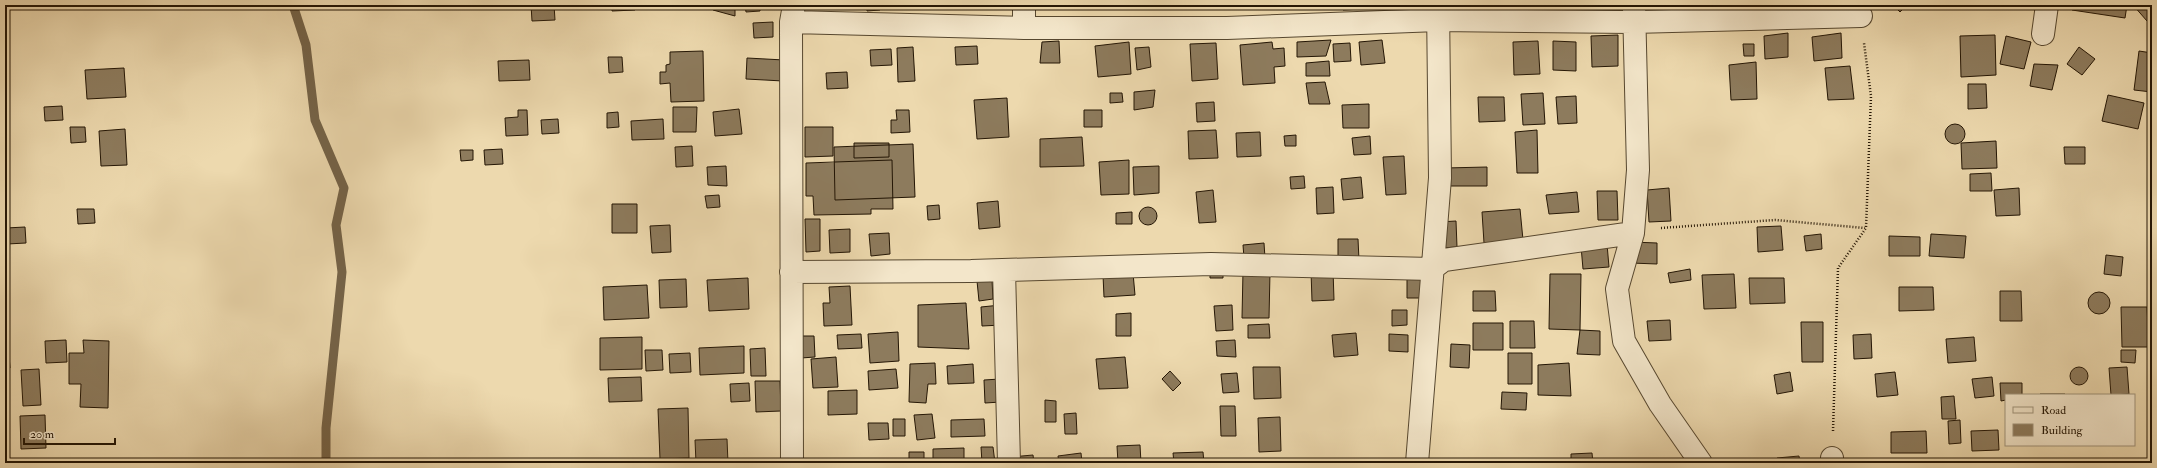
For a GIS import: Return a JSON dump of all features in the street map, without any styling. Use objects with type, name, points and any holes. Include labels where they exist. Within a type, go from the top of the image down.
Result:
[{"type":"street","points":[[1024,5],[1024,28]]},
{"type":"street","points":[[2043,34],[2047,5]]},
{"type":"street","points":[[1417,463],[1440,178],[1438,12]]},
{"type":"street","points":[[792,463],[791,272],[793,13],[1024,28],[1227,28],[1438,12],[1861,16]]},
{"type":"street","points":[[1633,14],[1638,170],[1633,233],[1617,289],[1624,341],[1660,404],[1701,463]]},
{"type":"street","points":[[791,272],[1004,270],[1211,264],[1432,269],[1444,260],[1633,233]]},
{"type":"street","points":[[1004,270],[1009,463]]},
{"type":"path","points":[[1832,460],[1838,268],[1866,228],[1871,96],[1861,16]]},
{"type":"path","points":[[1656,228],[1775,220],[1866,228]]},
{"type":"building","points":[[531,5],[554,5],[555,20],[532,21]]},
{"type":"building","points":[[612,5],[635,5],[635,10],[612,11]]},
{"type":"building","points":[[714,5],[735,5],[735,16],[713,10]]},
{"type":"building","points":[[745,5],[760,5],[760,11],[746,12]]},
{"type":"building","points":[[766,5],[782,5],[782,7],[766,8]]},
{"type":"building","points":[[867,5],[880,5],[880,10],[867,11]]},
{"type":"building","points":[[1343,5],[1363,5],[1363,9],[1343,10]]},
{"type":"building","points":[[1401,5],[1421,5],[1422,11],[1401,12]]},
{"type":"building","points":[[1489,5],[1509,5],[1509,6],[1489,7]]},
{"type":"building","points":[[1579,5],[1593,5],[1593,6],[1579,7]]},
{"type":"building","points":[[1893,5],[1907,5],[1900,12]]},
{"type":"building","points":[[2073,5],[2127,5],[2125,18],[2072,10]]},
{"type":"building","points":[[2133,5],[2152,5],[2152,15],[2147,21]]},
{"type":"building","points":[[773,22],[773,37],[754,38],[753,23]]},
{"type":"building","points":[[1788,33],[1788,57],[1765,59],[1764,36]]},
{"type":"building","points":[[1841,33],[1842,58],[1814,61],[1812,37]]},
{"type":"building","points":[[1618,35],[1618,66],[1592,67],[1591,36]]},
{"type":"building","points":[[1995,35],[1996,75],[1961,77],[1960,36]]},
{"type":"building","points":[[2006,36],[2031,42],[2024,69],[2000,64]]},
{"type":"building","points":[[1331,40],[1326,56],[1297,57],[1297,42]]},
{"type":"building","points":[[1382,40],[1385,63],[1361,65],[1359,42]]},
{"type":"building","points":[[1059,41],[1060,63],[1040,63],[1042,42]]},
{"type":"building","points":[[1538,41],[1540,74],[1514,75],[1513,42]]},
{"type":"building","points":[[1553,41],[1576,42],[1576,71],[1553,70]]},
{"type":"building","points":[[1129,42],[1131,74],[1098,77],[1095,46]]},
{"type":"building","points":[[1272,42],[1273,49],[1284,48],[1285,66],[1274,67],[1275,83],[1243,85],[1240,45]]},
{"type":"building","points":[[1216,43],[1218,79],[1192,81],[1190,44]]},
{"type":"building","points":[[1350,43],[1351,61],[1334,62],[1333,44]]},
{"type":"building","points":[[1743,44],[1754,44],[1754,56],[1744,56]]},
{"type":"building","points":[[977,46],[978,64],[956,65],[955,47]]},
{"type":"building","points":[[913,47],[915,81],[898,82],[897,48]]},
{"type":"building","points":[[1149,47],[1151,67],[1137,70],[1135,48]]},
{"type":"building","points":[[2079,47],[2095,59],[2082,75],[2067,64]]},
{"type":"building","points":[[891,49],[892,65],[871,66],[870,50]]},
{"type":"building","points":[[703,51],[704,101],[671,102],[670,83],[660,84],[660,72],[666,72],[666,65],[670,64],[670,52]]},
{"type":"building","points":[[2139,51],[2152,53],[2152,92],[2134,90]]},
{"type":"building","points":[[608,57],[622,57],[623,72],[609,73]]},
{"type":"building","points":[[747,58],[784,60],[783,81],[746,79]]},
{"type":"building","points":[[529,60],[530,80],[499,81],[498,61]]},
{"type":"building","points":[[1329,61],[1330,76],[1306,76],[1306,63]]},
{"type":"building","points":[[1756,62],[1757,99],[1731,100],[1729,65]]},
{"type":"building","points":[[2034,64],[2058,65],[2052,90],[2030,86]]},
{"type":"building","points":[[1850,66],[1854,99],[1828,100],[1825,68]]},
{"type":"building","points":[[124,68],[126,97],[87,99],[85,70]]},
{"type":"building","points":[[847,72],[848,88],[827,89],[826,73]]},
{"type":"building","points":[[1325,82],[1330,104],[1309,104],[1306,83]]},
{"type":"building","points":[[1968,84],[1986,84],[1987,108],[1968,109]]},
{"type":"building","points":[[1155,90],[1153,107],[1134,110],[1134,92]]},
{"type":"building","points":[[1110,93],[1122,93],[1123,102],[1110,103]]},
{"type":"building","points":[[1543,93],[1545,124],[1523,125],[1521,94]]},
{"type":"building","points":[[2108,95],[2144,103],[2138,129],[2102,121]]},
{"type":"building","points":[[1576,96],[1577,123],[1558,124],[1556,97]]},
{"type":"building","points":[[1478,97],[1504,97],[1505,121],[1479,122]]},
{"type":"building","points":[[1007,98],[1009,137],[977,139],[974,100]]},
{"type":"building","points":[[1214,102],[1215,121],[1197,122],[1196,103]]},
{"type":"building","points":[[1369,104],[1369,128],[1343,128],[1342,105]]},
{"type":"building","points":[[62,106],[63,120],[45,121],[44,107]]},
{"type":"building","points":[[673,107],[697,107],[696,132],[673,132]]},
{"type":"building","points":[[739,109],[742,134],[715,136],[713,112]]},
{"type":"building","points":[[518,110],[527,110],[528,135],[506,136],[505,118],[518,117]]},
{"type":"building","points":[[896,110],[909,110],[910,132],[891,133],[891,120],[897,120]]},
{"type":"building","points":[[1084,110],[1102,110],[1102,127],[1084,127]]},
{"type":"building","points":[[618,112],[619,127],[607,128],[607,113]]},
{"type":"building","points":[[558,119],[559,133],[542,134],[541,120]]},
{"type":"building","points":[[663,119],[664,139],[632,140],[631,121]]},
{"type":"building","points":[[1955,124],[1962,127],[1965,134],[1962,141],[1955,144],[1948,141],[1945,134],[1948,127]]},
{"type":"building","points":[[70,127],[85,127],[86,142],[71,143]]},
{"type":"building","points":[[805,127],[833,127],[833,156],[805,157]]},
{"type":"building","points":[[125,129],[127,165],[101,166],[99,131]]},
{"type":"building","points":[[1216,130],[1218,158],[1189,159],[1188,131]]},
{"type":"building","points":[[1537,130],[1538,173],[1517,173],[1515,132]]},
{"type":"building","points":[[1260,132],[1261,156],[1237,157],[1236,133]]},
{"type":"building","points":[[1296,135],[1296,146],[1285,146],[1284,136]]},
{"type":"building","points":[[1370,136],[1371,154],[1354,155],[1352,138]]},
{"type":"building","points":[[1082,137],[1084,166],[1040,167],[1040,139]]},
{"type":"building","points":[[1996,141],[1997,168],[1962,169],[1961,143]]},
{"type":"building","points":[[854,143],[889,143],[889,157],[854,158]]},
{"type":"building","points":[[913,144],[915,197],[835,200],[834,147]]},
{"type":"building","points":[[692,146],[693,166],[676,167],[675,147]]},
{"type":"building","points":[[2064,147],[2085,147],[2085,164],[2065,164]]},
{"type":"building","points":[[502,149],[503,164],[485,165],[484,150]]},
{"type":"building","points":[[460,150],[473,150],[473,160],[461,161]]},
{"type":"building","points":[[1404,156],[1406,194],[1386,195],[1383,157]]},
{"type":"building","points":[[892,160],[893,209],[871,209],[871,214],[814,215],[813,196],[806,196],[806,163]]},
{"type":"building","points":[[1129,160],[1129,194],[1101,195],[1099,162]]},
{"type":"building","points":[[5,165],[7,194],[5,194]]},
{"type":"building","points":[[726,166],[727,186],[708,185],[707,167]]},
{"type":"building","points":[[1159,166],[1159,193],[1134,195],[1133,167]]},
{"type":"building","points":[[1487,167],[1487,186],[1445,186],[1445,168]]},
{"type":"building","points":[[1991,173],[1992,191],[1970,191],[1970,174]]},
{"type":"building","points":[[1304,176],[1305,188],[1291,189],[1290,177]]},
{"type":"building","points":[[1361,177],[1363,198],[1343,200],[1341,179]]},
{"type":"building","points":[[1333,187],[1334,213],[1317,214],[1316,188]]},
{"type":"building","points":[[1669,188],[1671,221],[1649,222],[1647,190]]},
{"type":"building","points":[[2019,188],[2020,215],[1996,216],[1994,190]]},
{"type":"building","points":[[1213,190],[1216,222],[1199,223],[1196,192]]},
{"type":"building","points":[[1597,191],[1617,191],[1618,220],[1598,220]]},
{"type":"building","points":[[1577,192],[1579,212],[1549,214],[1546,195]]},
{"type":"building","points":[[719,195],[720,207],[707,208],[705,196]]},
{"type":"building","points":[[998,201],[1000,227],[979,229],[977,203]]},
{"type":"building","points":[[612,204],[637,204],[637,233],[612,233]]},
{"type":"building","points":[[939,205],[940,219],[928,220],[927,206]]},
{"type":"building","points":[[1148,207],[1154,210],[1157,216],[1154,222],[1148,225],[1142,222],[1139,216],[1142,210]]},
{"type":"building","points":[[77,209],[94,209],[95,223],[78,224]]},
{"type":"building","points":[[1520,209],[1523,240],[1484,243],[1482,212]]},
{"type":"building","points":[[1132,212],[1132,224],[1116,224],[1116,213]]},
{"type":"building","points":[[805,219],[820,219],[820,251],[806,252]]},
{"type":"building","points":[[1456,221],[1457,247],[1441,248],[1439,222]]},
{"type":"building","points":[[670,225],[671,252],[652,253],[650,226]]},
{"type":"building","points":[[1781,226],[1783,250],[1758,252],[1757,227]]},
{"type":"building","points":[[25,227],[26,243],[7,244],[6,228]]},
{"type":"building","points":[[850,229],[850,252],[830,253],[829,230]]},
{"type":"building","points":[[889,233],[890,254],[871,256],[869,234]]},
{"type":"building","points":[[1821,234],[1822,249],[1806,251],[1804,236]]},
{"type":"building","points":[[1931,234],[1966,236],[1964,258],[1929,256]]},
{"type":"building","points":[[1889,236],[1920,237],[1920,256],[1889,256]]},
{"type":"building","points":[[1338,239],[1358,239],[1359,260],[1338,260]]},
{"type":"building","points":[[1632,242],[1657,243],[1657,264],[1631,263]]},
{"type":"building","points":[[1264,243],[1265,258],[1244,258],[1243,245]]},
{"type":"building","points":[[1607,244],[1609,267],[1583,269],[1581,246]]},
{"type":"building","points":[[2106,255],[2123,257],[2121,276],[2104,274]]},
{"type":"building","points":[[1690,269],[1691,280],[1670,283],[1668,273]]},
{"type":"building","points":[[1333,270],[1334,300],[1312,301],[1311,271]]},
{"type":"building","points":[[1210,271],[1223,271],[1223,278],[1210,278]]},
{"type":"building","points":[[1243,271],[1270,272],[1269,318],[1242,318]]},
{"type":"building","points":[[1133,273],[1135,295],[1104,297],[1103,275]]},
{"type":"building","points":[[1550,274],[1581,274],[1580,330],[1549,329]]},
{"type":"building","points":[[1734,274],[1736,308],[1704,309],[1702,275]]},
{"type":"building","points":[[748,278],[749,309],[709,311],[707,280]]},
{"type":"building","points":[[1407,278],[1422,278],[1423,298],[1407,298]]},
{"type":"building","points":[[1749,278],[1784,278],[1785,303],[1750,304]]},
{"type":"building","points":[[686,279],[687,307],[660,308],[659,280]]},
{"type":"building","points":[[992,280],[993,299],[979,301],[977,281]]},
{"type":"building","points":[[647,285],[649,318],[604,320],[603,287]]},
{"type":"building","points":[[850,286],[852,325],[824,326],[823,303],[830,303],[829,287]]},
{"type":"building","points":[[1899,287],[1933,287],[1934,310],[1899,311]]},
{"type":"building","points":[[1473,291],[1495,291],[1496,311],[1473,311]]},
{"type":"building","points":[[2000,291],[2021,291],[2022,321],[2000,321]]},
{"type":"building","points":[[2099,292],[2107,295],[2110,303],[2107,311],[2099,314],[2091,311],[2088,303],[2091,295]]},
{"type":"building","points":[[966,303],[969,349],[918,347],[918,305]]},
{"type":"building","points":[[1001,305],[1002,325],[982,326],[981,307]]},
{"type":"building","points":[[1232,305],[1233,330],[1216,331],[1214,306]]},
{"type":"building","points":[[2121,307],[2147,307],[2149,347],[2122,347]]},
{"type":"building","points":[[1392,310],[1407,310],[1407,325],[1392,326]]},
{"type":"building","points":[[1131,313],[1131,336],[1116,336],[1116,314]]},
{"type":"building","points":[[1670,320],[1671,340],[1649,341],[1647,321]]},
{"type":"building","points":[[1510,321],[1534,321],[1535,348],[1510,348]]},
{"type":"building","points":[[1801,322],[1823,322],[1823,362],[1802,362]]},
{"type":"building","points":[[1473,323],[1503,323],[1503,350],[1473,350]]},
{"type":"building","points":[[1269,324],[1270,338],[1248,338],[1248,325]]},
{"type":"building","points":[[1580,330],[1600,331],[1600,355],[1577,354]]},
{"type":"building","points":[[898,332],[899,361],[870,363],[868,334]]},
{"type":"building","points":[[1356,333],[1358,355],[1334,357],[1332,335]]},
{"type":"building","points":[[861,334],[862,348],[838,349],[837,335]]},
{"type":"building","points":[[1389,334],[1408,335],[1408,352],[1389,351]]},
{"type":"building","points":[[1871,334],[1872,358],[1854,359],[1853,335]]},
{"type":"building","points":[[799,336],[814,336],[815,357],[801,358]]},
{"type":"building","points":[[642,337],[642,369],[600,370],[600,338]]},
{"type":"building","points":[[1974,337],[1976,361],[1948,363],[1946,339]]},
{"type":"building","points":[[66,340],[67,362],[46,363],[45,341]]},
{"type":"building","points":[[83,340],[109,341],[108,408],[80,407],[81,384],[69,384],[69,353],[84,353]]},
{"type":"building","points":[[1235,340],[1236,357],[1217,356],[1216,341]]},
{"type":"building","points":[[1451,344],[1470,345],[1469,368],[1450,367]]},
{"type":"building","points":[[744,346],[744,373],[700,375],[699,348]]},
{"type":"building","points":[[765,348],[766,376],[751,376],[750,349]]},
{"type":"building","points":[[645,350],[662,350],[663,370],[646,371]]},
{"type":"building","points":[[2121,350],[2136,350],[2135,363],[2121,362]]},
{"type":"building","points":[[690,353],[691,372],[670,373],[669,354]]},
{"type":"building","points":[[1508,353],[1532,353],[1532,384],[1508,384]]},
{"type":"building","points":[[5,355],[9,355],[10,368],[5,368]]},
{"type":"building","points":[[836,357],[838,387],[813,388],[811,359]]},
{"type":"building","points":[[1125,357],[1128,388],[1099,389],[1096,359]]},
{"type":"building","points":[[935,363],[936,384],[928,384],[926,403],[909,402],[910,364]]},
{"type":"building","points":[[1569,363],[1571,396],[1538,395],[1538,365]]},
{"type":"building","points":[[973,364],[974,383],[948,384],[947,366]]},
{"type":"building","points":[[1253,367],[1280,367],[1281,398],[1254,399]]},
{"type":"building","points":[[2079,367],[2083,368],[2087,372],[2087,380],[2083,384],[2079,385],[2075,384],[2071,380],[2070,376],[2071,372],[2075,368]]},
{"type":"building","points":[[2127,367],[2129,394],[2111,394],[2109,368]]},
{"type":"building","points":[[39,369],[41,405],[23,406],[21,370]]},
{"type":"building","points":[[896,369],[898,388],[869,390],[868,371]]},
{"type":"building","points":[[1170,371],[1181,383],[1173,391],[1162,379]]},
{"type":"building","points":[[1790,372],[1793,391],[1777,394],[1774,375]]},
{"type":"building","points":[[1895,372],[1898,395],[1877,397],[1875,374]]},
{"type":"building","points":[[1237,373],[1239,392],[1223,393],[1221,374]]},
{"type":"building","points":[[641,377],[642,401],[609,402],[608,378]]},
{"type":"building","points":[[1992,377],[1994,396],[1975,398],[1972,379]]},
{"type":"building","points":[[1000,379],[1001,402],[985,403],[984,380]]},
{"type":"building","points":[[755,381],[780,381],[781,411],[756,412]]},
{"type":"building","points":[[749,383],[750,401],[731,402],[730,384]]},
{"type":"building","points":[[2000,383],[2022,383],[2022,394],[2005,394],[2005,400],[2001,401]]},
{"type":"building","points":[[857,390],[857,414],[828,415],[828,391]]},
{"type":"building","points":[[1502,392],[1527,393],[1526,410],[1501,409]]},
{"type":"building","points":[[1954,396],[1956,419],[1942,419],[1941,397]]},
{"type":"building","points":[[1045,400],[1056,401],[1056,422],[1045,422]]},
{"type":"building","points":[[1220,406],[1235,406],[1236,436],[1221,436]]},
{"type":"building","points":[[688,408],[689,458],[660,459],[658,409]]},
{"type":"building","points":[[1076,413],[1077,434],[1065,434],[1064,414]]},
{"type":"building","points":[[932,414],[935,438],[917,440],[914,415]]},
{"type":"building","points":[[45,415],[46,448],[21,449],[20,416]]},
{"type":"building","points":[[1280,417],[1281,451],[1259,452],[1258,418]]},
{"type":"building","points":[[893,419],[905,419],[905,436],[893,436]]},
{"type":"building","points":[[984,419],[985,436],[951,437],[951,420]]},
{"type":"building","points":[[1960,420],[1961,443],[1949,444],[1948,421]]},
{"type":"building","points":[[868,423],[888,423],[889,439],[869,440]]},
{"type":"building","points":[[1998,430],[1999,450],[1972,451],[1971,431]]},
{"type":"building","points":[[1926,431],[1927,453],[1891,453],[1891,432]]},
{"type":"building","points":[[727,439],[728,463],[696,463],[695,440]]},
{"type":"building","points":[[1140,445],[1141,463],[1118,463],[1117,446]]},
{"type":"building","points":[[981,447],[993,447],[995,463],[982,463]]},
{"type":"building","points":[[964,448],[964,463],[933,463],[933,449]]},
{"type":"building","points":[[909,452],[924,452],[924,463],[909,463]]},
{"type":"building","points":[[1203,452],[1204,463],[1174,463],[1173,453]]},
{"type":"building","points":[[1081,453],[1082,463],[1059,463],[1058,456]]},
{"type":"building","points":[[1592,453],[1593,463],[1571,463],[1571,454]]},
{"type":"building","points":[[1033,455],[1034,463],[1012,463],[1011,457]]},
{"type":"building","points":[[1799,456],[1800,463],[1777,463],[1777,458]]},
{"type":"waterway","points":[[293,5],[306,45],[315,120],[344,188],[336,225],[342,272],[326,428],[326,463]]}]
